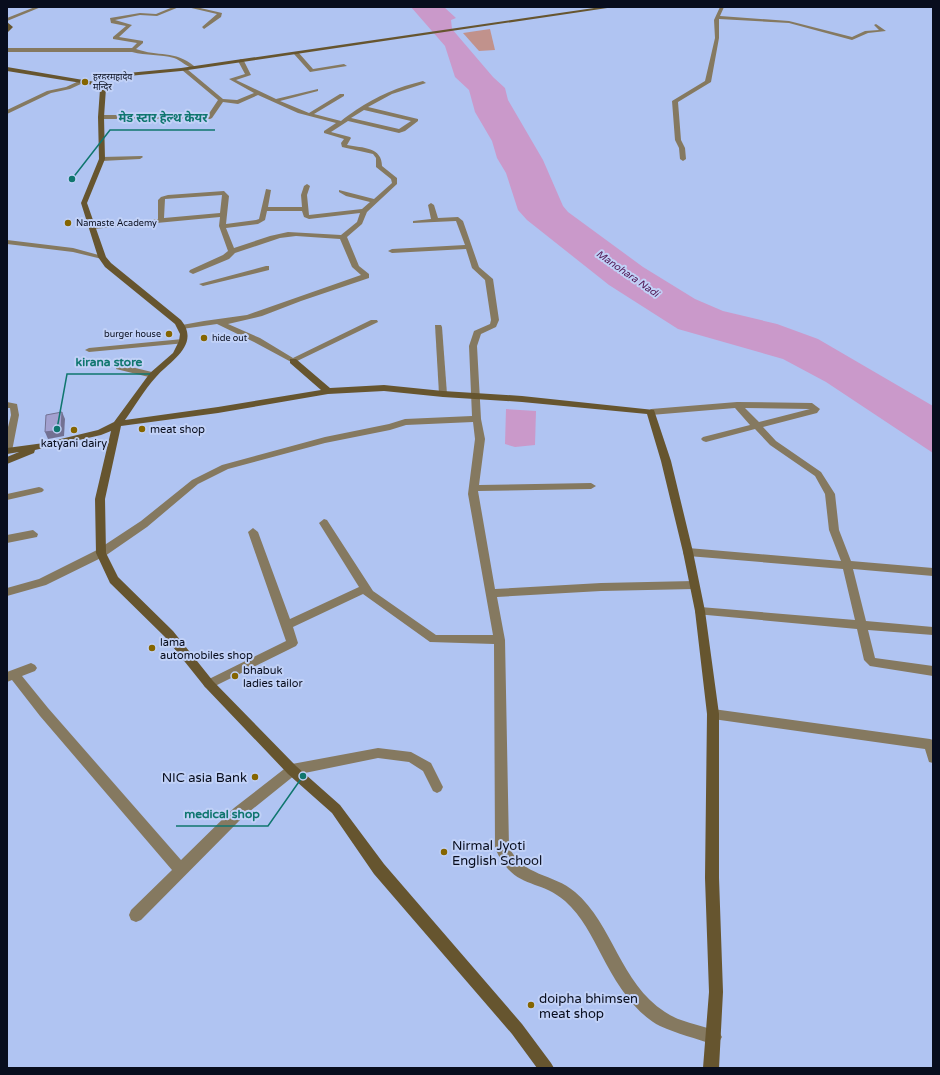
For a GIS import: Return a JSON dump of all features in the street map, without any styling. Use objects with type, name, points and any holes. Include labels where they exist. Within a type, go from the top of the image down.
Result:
[{"type":"street","points":[[7,20],[39,7]]},
{"type":"street","points":[[134,50],[141,42],[115,38],[130,24],[113,22],[112,19],[140,14],[157,15],[177,7]]},
{"type":"street","points":[[189,7],[221,14],[204,28]]},
{"type":"street","points":[[96,84],[110,78],[185,70],[192,67],[612,7]]},
{"type":"street","points":[[683,159],[682,148],[678,140],[675,101],[708,82],[717,38],[716,20],[722,7]]},
{"type":"street","points":[[718,17],[789,22],[852,39],[867,32],[884,31],[876,25]]},
{"type":"street","points":[[7,23],[11,28],[7,32]]},
{"type":"street","points":[[7,50],[134,50],[145,54],[180,58],[192,67]]},
{"type":"street","points":[[296,53],[312,71],[344,66]]},
{"type":"street","points":[[241,61],[248,75],[232,79],[237,83],[246,84],[258,93],[278,100],[309,115],[399,131],[403,130],[416,120],[363,108]]},
{"type":"street","points":[[7,68],[96,84],[103,88],[101,117],[102,159],[84,203],[102,257],[108,265],[182,327],[183,341],[176,354],[153,376],[117,424],[111,446],[100,499],[101,553],[114,580],[169,634],[208,684],[292,770],[336,809],[379,869],[517,1030],[546,1068]]},
{"type":"street","points":[[185,70],[220,100],[238,102],[258,93]]},
{"type":"street","points":[[7,112],[49,92],[68,88],[81,82]]},
{"type":"street","points":[[193,272],[226,257],[232,251],[282,236],[297,234],[330,238],[343,237],[360,223],[364,211],[395,183],[394,178],[380,167],[379,158],[375,153],[344,146],[344,143],[348,138],[326,132],[387,93],[423,83]]},
{"type":"street","points":[[278,100],[316,90]]},
{"type":"street","points":[[309,115],[342,95]]},
{"type":"street","points":[[101,117],[210,118],[220,100]]},
{"type":"street","points":[[102,159],[140,157]]},
{"type":"street","points":[[307,186],[304,195],[306,216],[312,217],[364,211]]},
{"type":"street","points":[[222,226],[258,222],[264,217],[268,190]]},
{"type":"street","points":[[341,191],[346,195],[363,197],[374,201]]},
{"type":"street","points":[[161,220],[161,200],[163,198],[170,196],[224,193],[226,196],[222,226],[232,251]]},
{"type":"street","points":[[431,205],[435,220]]},
{"type":"street","points":[[265,209],[305,209]]},
{"type":"street","points":[[93,227],[224,215]]},
{"type":"street","points":[[415,222],[458,219],[476,268],[489,279],[495,320],[493,325],[477,333],[473,346],[477,396],[477,420],[480,439],[473,494],[499,640],[502,848],[506,859],[515,869],[568,895],[589,918],[616,968],[644,1003],[661,1018],[714,1037]]},
{"type":"street","points":[[182,327],[197,323],[238,321],[262,314],[309,295],[366,276],[356,267],[343,237]]},
{"type":"street","points":[[7,242],[73,250],[102,257]]},
{"type":"street","points":[[392,251],[469,248]]},
{"type":"street","points":[[203,284],[266,268]]},
{"type":"street","points":[[218,322],[257,340],[293,361],[328,391]]},
{"type":"street","points":[[293,361],[374,322]]},
{"type":"street","points":[[438,327],[443,394]]},
{"type":"street","points":[[89,350],[183,341]]},
{"type":"street","points":[[119,367],[153,376]]},
{"type":"street","points":[[7,405],[14,406],[15,415],[7,451],[44,446],[101,432],[117,424],[328,391],[384,388],[443,394],[522,399],[651,412],[737,405],[812,406],[816,408],[814,411],[706,439]]},
{"type":"street","points":[[737,405],[755,426],[773,443],[802,460],[818,474],[830,494],[834,530],[847,564],[870,660],[874,663],[933,671]]},
{"type":"street","points":[[651,412],[666,461],[688,552],[700,611],[713,714],[712,878],[716,992],[711,1068]]},
{"type":"street","points":[[7,592],[42,582],[101,553],[144,524],[195,482],[225,467],[325,440],[405,422],[477,420]]},
{"type":"street","points":[[7,461],[44,446]]},
{"type":"street","points":[[474,488],[591,486]]},
{"type":"street","points":[[7,498],[39,490]]},
{"type":"street","points":[[324,523],[369,594],[434,639],[499,640]]},
{"type":"street","points":[[208,684],[292,643],[287,625],[253,532]]},
{"type":"street","points":[[7,539],[33,534]]},
{"type":"street","points":[[688,552],[933,572]]},
{"type":"street","points":[[491,593],[601,587],[694,585]]},
{"type":"street","points":[[287,625],[365,589]]},
{"type":"street","points":[[700,611],[933,631]]},
{"type":"street","points":[[31,668],[11,676],[181,870]]},
{"type":"street","points":[[713,714],[932,744],[933,758]]},
{"type":"street","points":[[136,915],[239,812],[292,770],[378,753],[411,756],[426,767],[437,787]]},
{"type":"shaded area","points":[[490,29],[495,50],[479,51],[463,33]]},
{"type":"water","name":"Manohara Nadi","points":[[411,7],[444,7],[456,18],[451,20],[452,29],[493,77],[505,88],[508,100],[543,160],[563,206],[568,212],[643,267],[695,299],[723,311],[777,324],[818,339],[933,406],[933,453],[826,382],[783,359],[678,329],[609,285],[527,220],[518,210],[506,173],[497,158],[492,141],[475,112],[469,90],[455,77],[445,46]]},
{"type":"water","points":[[506,409],[536,411],[535,445],[515,447],[505,444]]},
{"type":"building","points":[[62,412],[61,430],[45,432],[46,415]]},
{"type":"place","name":"हरहरमहादेव मन्दिर","points":[[85,82]]},
{"type":"place","name":"मेड स्टार हेल्थ केयर","points":[[72,179]]},
{"type":"place","name":"Namaste Academy","points":[[68,223]]},
{"type":"place","name":"burger house","points":[[169,334]]},
{"type":"place","name":"hide out","points":[[204,338]]},
{"type":"place","name":"kirana store","points":[[57,429]]},
{"type":"place","name":"meat shop","points":[[142,429]]},
{"type":"place","name":"katyani dairy","points":[[74,430]]},
{"type":"place","name":"lama automobiles shop","points":[[152,648]]},
{"type":"place","name":"bhabuk ladies tailor","points":[[235,676]]},
{"type":"place","name":"medical shop","points":[[303,776]]},
{"type":"place","name":"NIC asia Bank","points":[[255,777]]},
{"type":"place","name":"Nirmal Jyoti English School","points":[[444,852]]},
{"type":"place","name":"doipha bhimsen meat shop","points":[[531,1005]]}]
